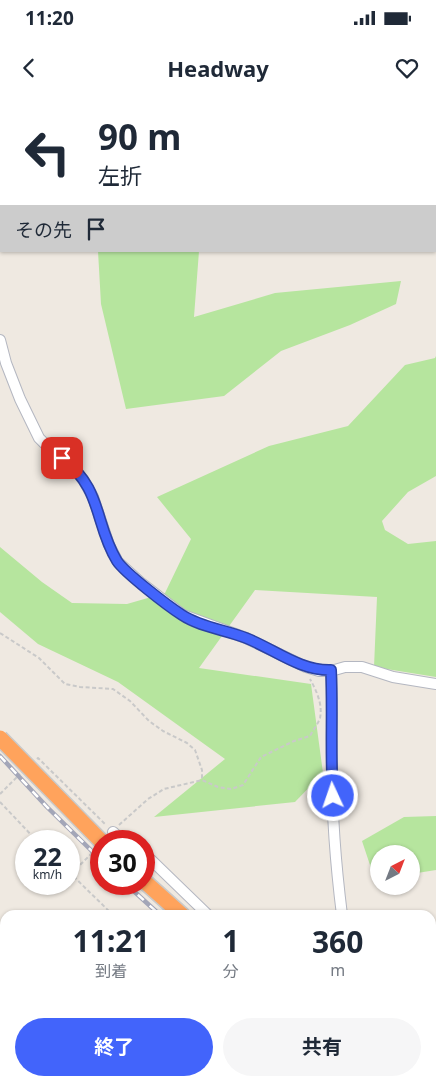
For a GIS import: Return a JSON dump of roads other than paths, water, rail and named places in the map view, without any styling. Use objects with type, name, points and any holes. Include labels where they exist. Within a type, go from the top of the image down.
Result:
[{"type":"highway","points":[[0,738],[92,830]]},
{"type":"highway","points":[[155,891],[176,910]]},
{"type":"street","points":[[0,340],[6,363],[20,399],[39,438],[73,467],[84,481],[94,497],[109,545],[118,562],[183,616],[246,638],[300,665],[319,671],[345,667],[362,668],[393,677],[436,684]]},
{"type":"street","points":[[331,670],[333,707],[332,771],[341,910]]},
{"type":"street","points":[[155,864],[203,910]]},
{"type":"railway","points":[[0,756],[47,807],[90,849]]},
{"type":"railway","points":[[138,895],[155,910]]}]
